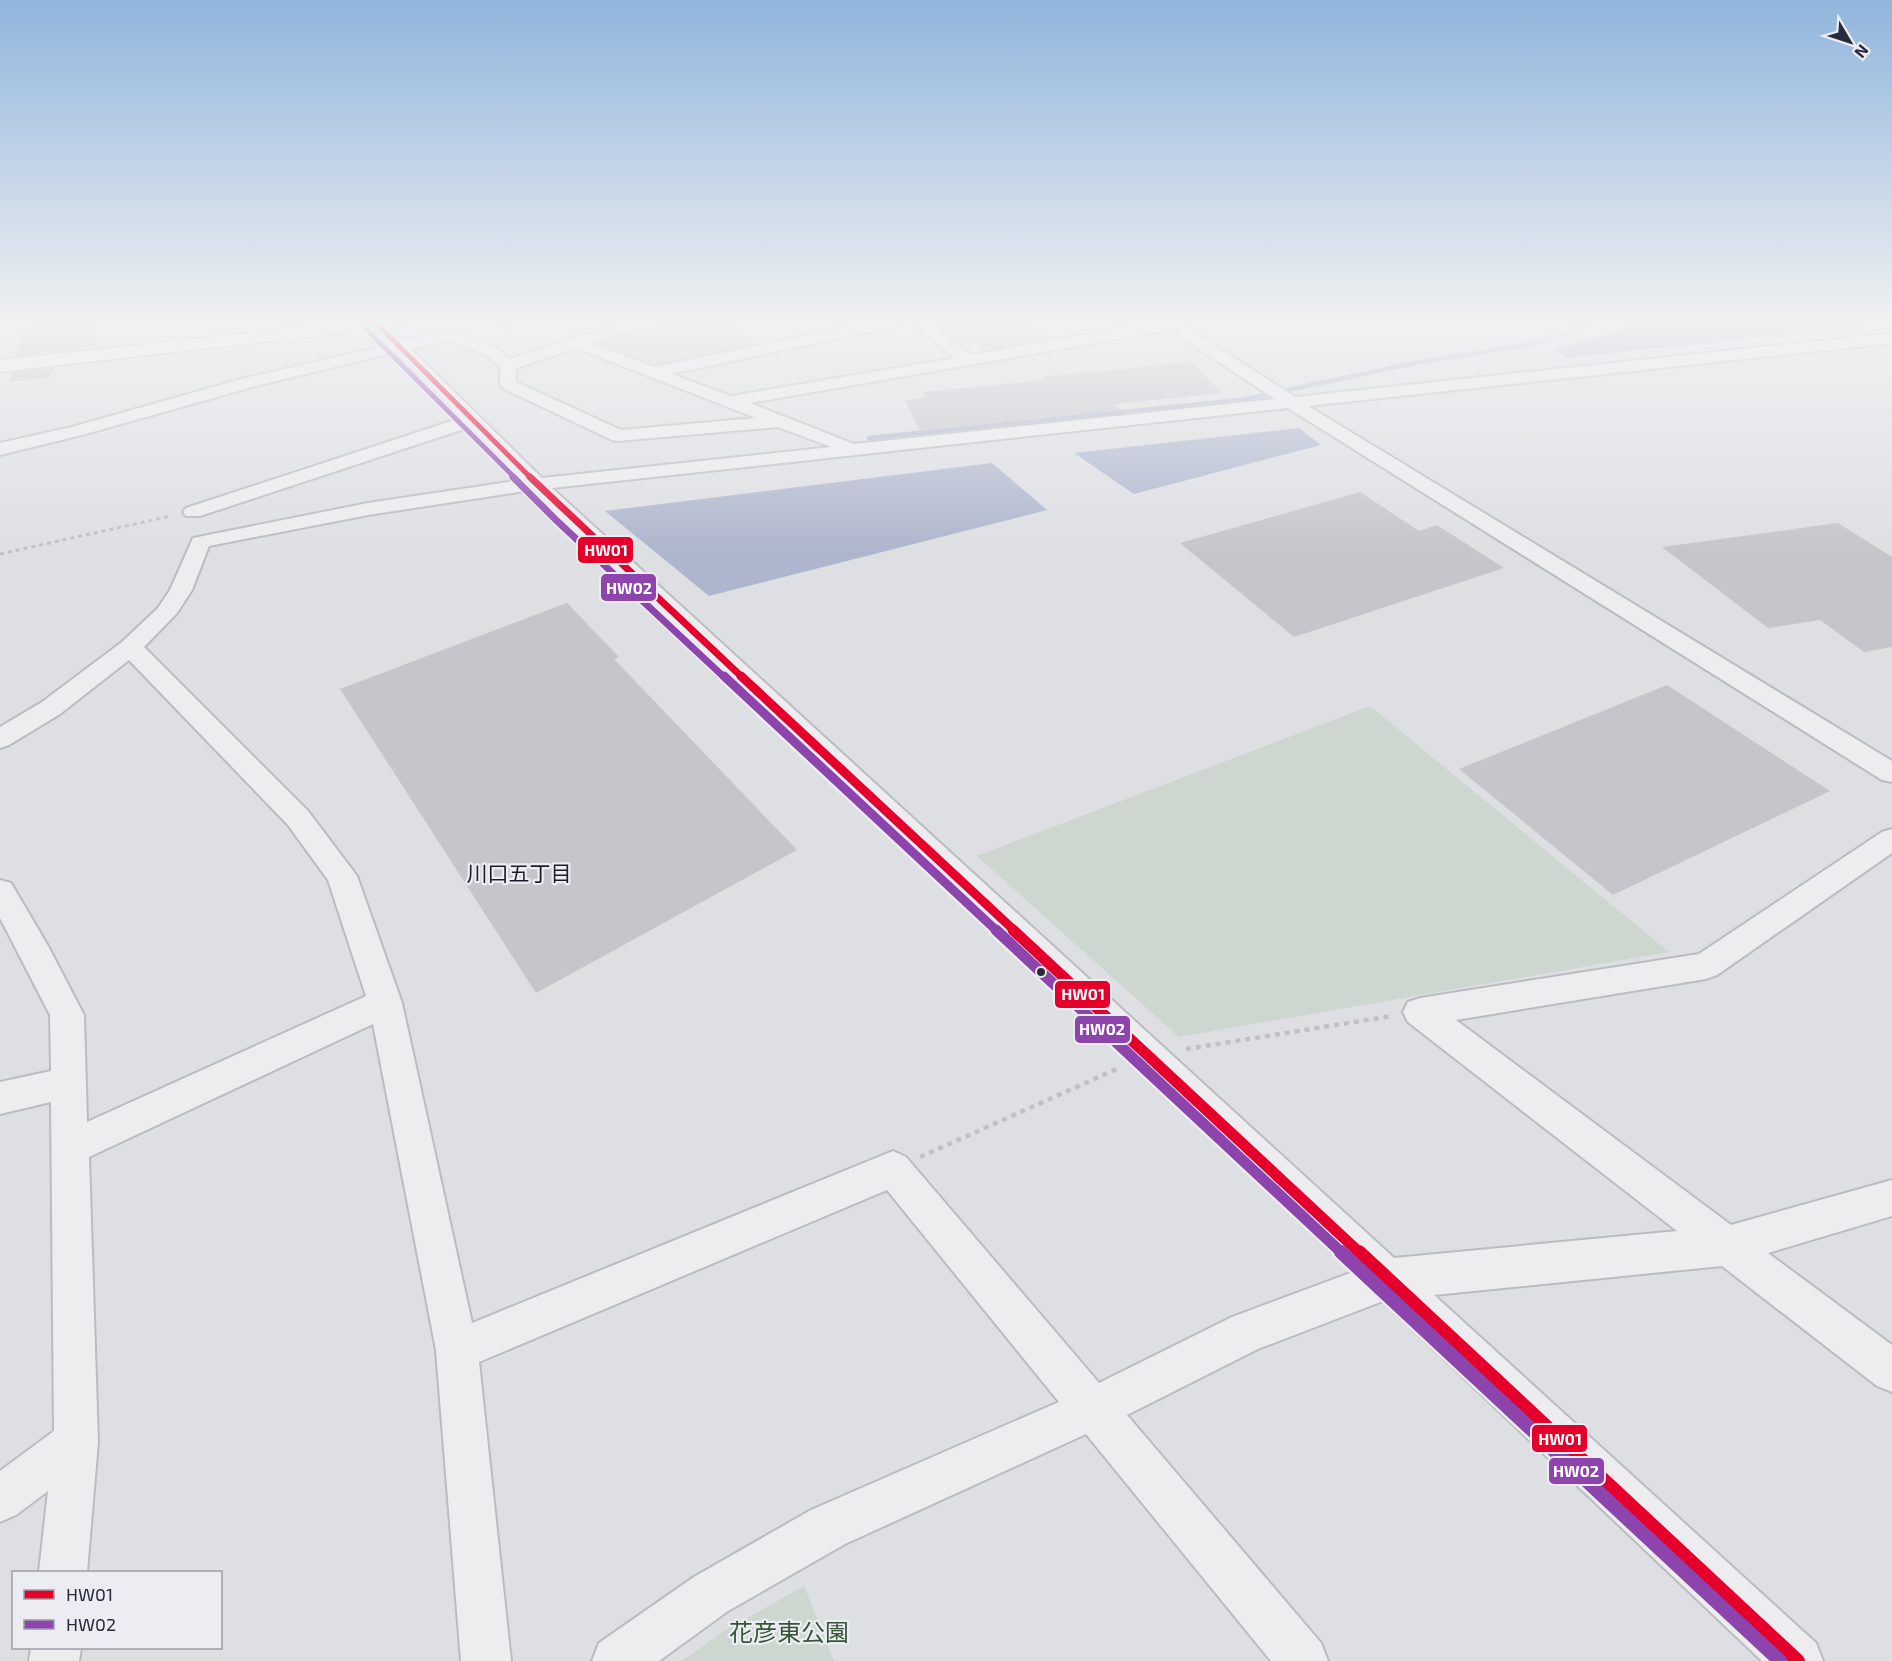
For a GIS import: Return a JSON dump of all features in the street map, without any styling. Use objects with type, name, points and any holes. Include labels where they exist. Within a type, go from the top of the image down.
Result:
[{"type":"street","points":[[0,449],[76,431],[192,399]]},
{"type":"street","points":[[454,399],[543,490],[1798,1661]]},
{"type":"street","points":[[539,399],[618,436],[780,420]]},
{"type":"street","points":[[719,399],[840,444],[856,455]]},
{"type":"street","points":[[728,402],[748,399]]},
{"type":"street","points":[[1285,399],[1892,772]]},
{"type":"street","points":[[1298,407],[1372,399]]},
{"type":"street","points":[[0,739],[51,708],[130,647],[166,613],[182,590],[198,549],[543,490],[1379,399]]},
{"type":"street","points":[[193,512],[474,420]]},
{"type":"street","points":[[130,647],[298,818],[342,876],[385,1003],[457,1350],[486,1661]]},
{"type":"street","points":[[1892,839],[1706,966],[1420,1012],[1724,1246],[1892,1371]]},
{"type":"street","points":[[0,891],[37,955],[67,1015],[76,1442],[63,1571]]},
{"type":"street","points":[[70,1148],[385,1003]]},
{"type":"street","points":[[0,1098],[69,1082]]},
{"type":"street","points":[[457,1350],[893,1169],[1303,1661]]},
{"type":"street","points":[[617,1661],[711,1594],[828,1527],[1093,1409],[1247,1332],[1388,1279],[1724,1246],[1892,1198]]},
{"type":"street","points":[[0,1499],[76,1442]]},
{"type":"path","points":[[0,554],[193,512]]},
{"type":"green space","points":[[1370,706],[1669,952],[1179,1037],[977,856]]},
{"type":"green space","name":"花彦東公園","points":[[804,1586],[834,1661],[682,1661],[724,1631]]},
{"type":"water","points":[[1299,428],[1321,445],[1134,494],[1074,453]]},
{"type":"water","points":[[992,463],[1047,510],[709,596],[605,511]]},
{"type":"building","points":[[1168,399],[1115,404],[1120,410],[920,431],[905,400]]},
{"type":"building","points":[[1360,492],[1419,531],[1437,525],[1504,568],[1294,637],[1180,543]]},
{"type":"building","points":[[1838,523],[1892,557],[1892,647],[1864,652],[1820,620],[1768,628],[1662,547]]},
{"type":"building","points":[[567,603],[619,657],[614,659],[797,850],[536,993],[340,689]]},
{"type":"building","points":[[1667,685],[1830,791],[1613,895],[1459,769]]},
{"type":"waterway","points":[[869,438],[1248,399]]},
{"type":"transit line","name":"HW02","points":[[435,399],[556,520],[1780,1661]]},
{"type":"transit line","name":"HW01","points":[[452,399],[564,511],[1798,1661]]},
{"type":"district","name":"川口五丁目","points":[[519,872]]}]
